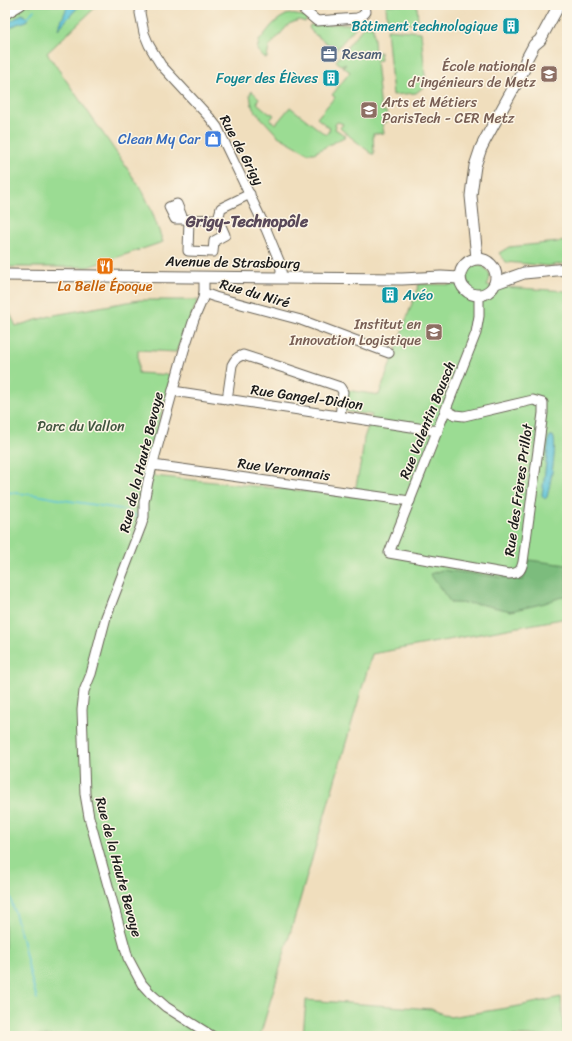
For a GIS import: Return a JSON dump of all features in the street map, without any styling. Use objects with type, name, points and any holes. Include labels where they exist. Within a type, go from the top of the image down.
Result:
[{"type":"main road","points":[[477,258],[471,196],[475,166],[485,140],[524,69],[530,63],[538,48],[540,40],[559,5]]},
{"type":"main road","points":[[477,258],[487,260],[494,267],[497,275],[496,283],[489,292],[479,295],[471,294],[464,289],[460,282],[460,278],[462,268],[468,261],[477,258]]},
{"type":"main road","points":[[494,267],[524,274]]},
{"type":"main road","points":[[496,283],[524,274],[567,269]]},
{"type":"main road","name":"Avenue de Strasbourg","points":[[5,275],[402,279],[441,277],[460,278]]},
{"type":"street","points":[[6,14],[21,5]]},
{"type":"street","name":"Rue de Grigy","points":[[141,5],[140,13],[149,45],[161,65],[210,118],[217,127],[226,144],[266,229],[280,263],[282,278]]},
{"type":"street","points":[[298,5],[317,21],[357,18],[366,12],[365,5]]},
{"type":"street","points":[[218,219],[186,220],[188,251],[213,252],[214,241],[225,235],[218,219],[221,208],[250,194]]},
{"type":"street","name":"Rue de la Haute Bevoye","points":[[204,277],[204,293],[189,334],[154,465],[148,481],[144,502],[144,517],[106,617],[91,674],[84,691],[82,710],[85,794],[89,817],[128,958],[142,984],[151,994],[166,1007],[212,1036]]},
{"type":"street","name":"Rue du Niré","points":[[204,293],[301,320],[389,352]]},
{"type":"street","name":"Rue Valentin Bousch","points":[[389,553],[476,333],[479,316],[479,295]]},
{"type":"street","points":[[227,400],[232,365],[234,360],[242,355],[340,387],[343,392],[340,416]]},
{"type":"street","name":"Rue Gangel-Didion","points":[[173,391],[438,431]]},
{"type":"street","name":"Rue des Frères Prillot","points":[[389,553],[509,574],[516,573],[521,569],[543,404],[533,400],[464,416],[455,415],[446,410]]},
{"type":"street","name":"Rue Verronnais","points":[[154,465],[410,501]]},
{"type":"green space","points":[[19,5],[98,5],[47,53],[143,192],[163,242],[88,267],[5,267],[5,13]]},
{"type":"green space","points":[[386,5],[417,5],[418,23],[410,24],[387,20]]},
{"type":"green space","points":[[290,14],[306,17],[307,20],[305,22],[299,20],[289,24],[269,47],[267,58],[263,57],[257,50],[259,41],[272,25],[279,19]]},
{"type":"green space","points":[[358,24],[336,50],[313,33],[309,28],[310,25]]},
{"type":"green space","points":[[364,26],[373,27],[375,53],[380,52],[381,60],[376,61],[381,111],[386,111],[387,122],[382,123],[384,133],[373,134],[374,154],[342,130],[340,128],[343,124],[338,122],[335,125],[335,129],[346,136],[314,153],[308,153],[278,136],[253,109],[250,94],[252,91],[259,98],[257,103],[270,114],[271,113],[274,115],[270,120],[276,124],[290,107],[326,135],[330,129],[317,118],[335,97],[332,95],[350,72],[342,66],[346,65],[345,64],[340,65],[336,61]]},
{"type":"green space","points":[[387,29],[421,32],[426,85],[416,93],[393,95]]},
{"type":"green space","points":[[567,241],[567,263],[548,266],[506,262],[499,253],[509,247]]},
{"type":"green space","name":"Parc du Vallon","points":[[479,265],[486,268],[489,273],[489,283],[487,286],[567,291],[567,618],[372,654],[260,1036],[5,1036],[5,303],[16,326],[54,315],[139,300],[198,300],[176,352],[138,350],[138,373],[172,375],[160,420],[153,476],[354,496],[364,438],[372,415],[344,411],[346,390],[379,395],[419,284],[469,285],[467,275],[469,269]]},
{"type":"green space","points":[[529,560],[567,565],[567,595],[545,603],[511,611],[479,604],[451,603],[430,574],[442,570],[523,580]]},
{"type":"green space","points":[[561,997],[564,1036],[303,1036],[306,1000],[431,1009],[450,1017],[519,1006]]},
{"type":"water","points":[[68,5],[80,5],[58,29]]},
{"type":"water","points":[[22,14],[27,18],[27,21],[17,24],[5,31],[5,25]]},
{"type":"water","points":[[550,436],[553,436],[555,447],[552,475],[547,497],[545,499],[542,495]]},
{"type":"waterway","points":[[25,18],[27,18],[34,10]]},
{"type":"waterway","points":[[5,492],[36,495],[121,509],[139,517]]},
{"type":"waterway","points":[[5,877],[37,999]]},
{"type":"place","name":"Bâtiment technologique","points":[[511,26]]},
{"type":"place","name":"Resam","points":[[329,54]]},
{"type":"place","name":"École nationale d'ingénieurs de Metz","points":[[549,74]]},
{"type":"place","name":"Foyer des Élèves","points":[[331,78]]},
{"type":"place","name":"Arts et Métiers ParisTech - CER Metz","points":[[369,110]]},
{"type":"place","name":"Clean My Car","points":[[213,139]]},
{"type":"place","name":"La Belle Époque","points":[[105,266]]},
{"type":"place","name":"Avéo","points":[[390,295]]},
{"type":"place","name":"Institut en Innovation Logistique","points":[[434,332]]},
{"type":"district","name":"Grigy-Technopôle","points":[[247,221]]}]
